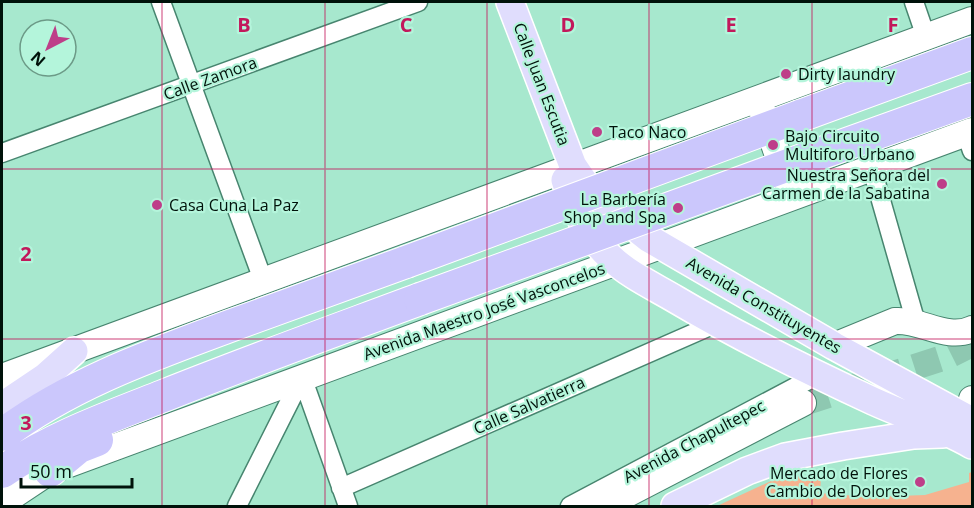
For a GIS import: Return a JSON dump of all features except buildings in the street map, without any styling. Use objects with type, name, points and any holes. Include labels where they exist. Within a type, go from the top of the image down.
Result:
[{"type":"highway","points":[[2,435],[54,401],[106,375],[194,339],[972,53]]},
{"type":"highway","points":[[2,472],[48,444],[165,394],[972,99]]},
{"type":"highway","points":[[50,471],[80,447],[140,422],[165,394]]},
{"type":"main road","name":"Calle Juan Escutia","points":[[510,2],[568,168]]},
{"type":"main road","points":[[2,377],[972,20]]},
{"type":"main road","points":[[766,95],[762,110],[787,181],[800,195]]},
{"type":"main road","name":"Avenida Maestro José Vasconcelos","points":[[2,503],[50,471],[661,245],[872,169],[970,138]]},
{"type":"main road","name":"Avenida Constituyentes","points":[[568,168],[608,206],[642,233],[967,423]]},
{"type":"main road","name":"Avenida Constituyentes","points":[[568,168],[573,206],[582,222],[600,247],[616,262],[646,282],[717,323],[818,375],[919,422],[967,423]]},
{"type":"main road","points":[[834,346],[895,321],[905,320],[946,332],[967,332],[972,329]]},
{"type":"main road","points":[[2,406],[45,377],[74,351]]},
{"type":"main road","name":"Avenida Chapultepec","points":[[604,507],[803,403]]},
{"type":"main road","points":[[675,507],[747,471],[785,458],[967,423]]},
{"type":"street","points":[[161,2],[263,280]]},
{"type":"street","name":"Calle Zamora","points":[[2,153],[418,2]]},
{"type":"street","points":[[914,2],[926,37]]},
{"type":"street","points":[[872,169],[916,323]]},
{"type":"street","name":"Calle Salvatierra","points":[[341,488],[717,323]]},
{"type":"street","name":"Avenida Chapultepec","points":[[570,507],[818,375]]},
{"type":"street","points":[[302,377],[348,507]]},
{"type":"street","points":[[237,507],[302,377]]},
{"type":"shaded area","points":[[972,472],[972,506],[717,506],[784,475],[821,478],[820,493],[869,497],[925,495],[969,482],[969,473]]},
{"type":"tunnel","points":[[803,403],[946,357],[972,344]]},
{"type":"place","name":"Dirty laundry","points":[[786,74]]},
{"type":"place","name":"Taco Naco","points":[[597,132]]},
{"type":"place","name":"Bajo Circuito Multiforo Urbano","points":[[773,145]]},
{"type":"place","name":"Nuestra Señora del Carmen de la Sabatina","points":[[942,184]]},
{"type":"place","name":"Casa Cuna La Paz","points":[[157,205]]},
{"type":"place","name":"La Barbería Shop and Spa","points":[[678,208]]},
{"type":"place","name":"Mercado de Flores Cambio de Dolores","points":[[920,482]]}]
